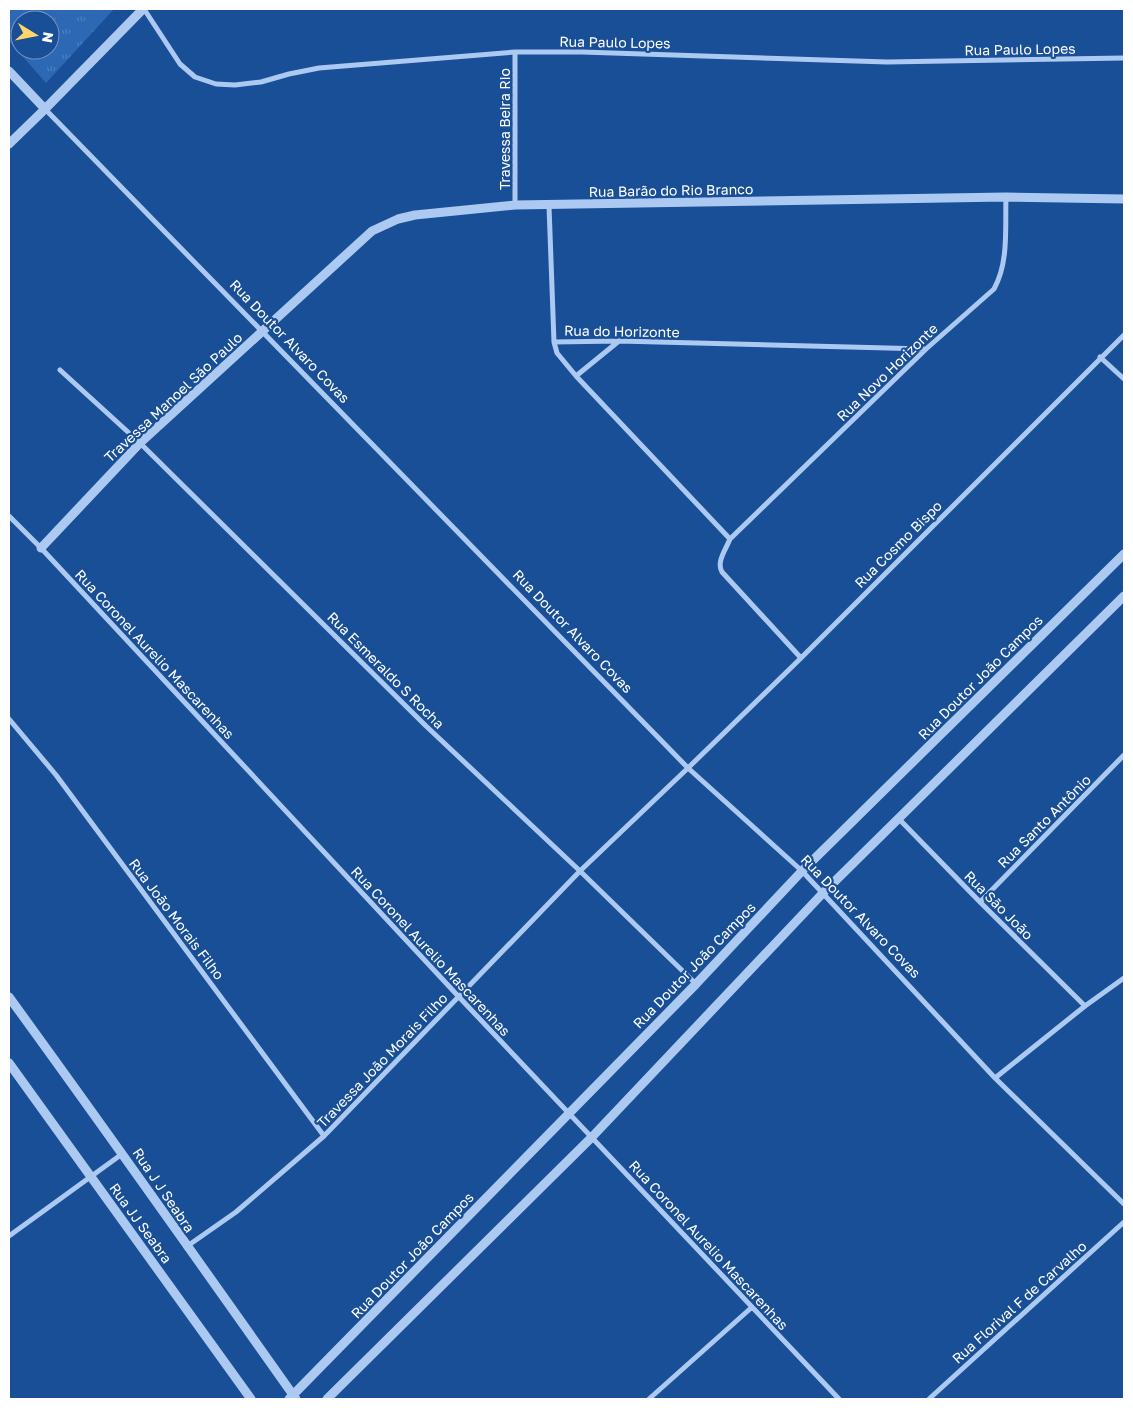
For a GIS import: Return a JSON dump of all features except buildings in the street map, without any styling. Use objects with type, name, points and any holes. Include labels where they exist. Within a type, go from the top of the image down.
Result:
[{"type":"street","name":"Rua Paulo Lopes","points":[[143,9],[180,64],[195,77],[216,84],[235,85],[261,82],[319,68],[515,52],[582,52],[888,62],[1124,58]]},
{"type":"street","points":[[9,144],[143,9]]},
{"type":"street","name":"Travessa Beira Rio","points":[[515,52],[516,205]]},
{"type":"street","name":"Rua Doutor Alvaro Covas","points":[[9,71],[688,768],[802,871],[995,1078],[1124,1204]]},
{"type":"street","name":"Rua Barão do Rio Branco","points":[[262,332],[372,232],[398,218],[415,215],[516,205],[549,206],[1006,197],[1124,198]]},
{"type":"street","name":"Rua Novo Horizonte","points":[[730,539],[926,349],[994,289],[1000,278],[1004,263],[1006,197]]},
{"type":"street","points":[[549,206],[554,342]]},
{"type":"street","name":"Travessa Manoel São Paulo","points":[[41,548],[140,443],[262,332]]},
{"type":"street","name":"Rua Cosmo Bispo","points":[[688,768],[801,658],[1124,335]]},
{"type":"street","points":[[576,376],[619,341]]},
{"type":"street","name":"Rua do Horizonte","points":[[730,539],[576,376],[557,353],[554,342],[619,341],[926,349]]},
{"type":"street","points":[[1100,357],[1124,379]]},
{"type":"street","name":"Rua Esmeraldo S Rocha","points":[[60,370],[140,443],[426,726],[580,871],[696,984]]},
{"type":"street","name":"Rua Coronel Aurelio Mascarenhas","points":[[9,516],[41,548],[459,998],[839,1399]]},
{"type":"street","points":[[730,539],[720,563],[722,572],[801,658]]},
{"type":"street","name":"Rua Doutor João Campos","points":[[293,1398],[696,984],[802,871],[1124,554]]},
{"type":"street","points":[[327,1399],[592,1137],[823,893],[1124,596]]},
{"type":"street","name":"Rua João Morais Filho","points":[[9,719],[61,783],[324,1136]]},
{"type":"street","name":"Rua Santo Antônio","points":[[980,902],[1124,755]]},
{"type":"street","name":"Travessa João Morais Filho","points":[[186,1247],[236,1212],[324,1136],[580,871],[688,768]]},
{"type":"street","name":"Rua São João","points":[[898,818],[1085,1006]]},
{"type":"street","points":[[995,1078],[1085,1006],[1124,978]]},
{"type":"street","name":"Rua J J Seabra","points":[[9,997],[293,1398]]},
{"type":"street","name":"Rua JJ Seabra","points":[[9,1063],[251,1399]]},
{"type":"street","points":[[9,1236],[122,1154]]},
{"type":"street","name":"Rua Florival F de Carvalho","points":[[929,1399],[1124,1222]]},
{"type":"street","points":[[649,1399],[751,1308]]},
{"type":"green space","points":[[9,9],[114,9],[46,83],[26,60],[60,60],[60,10],[10,10],[10,42]]}]
